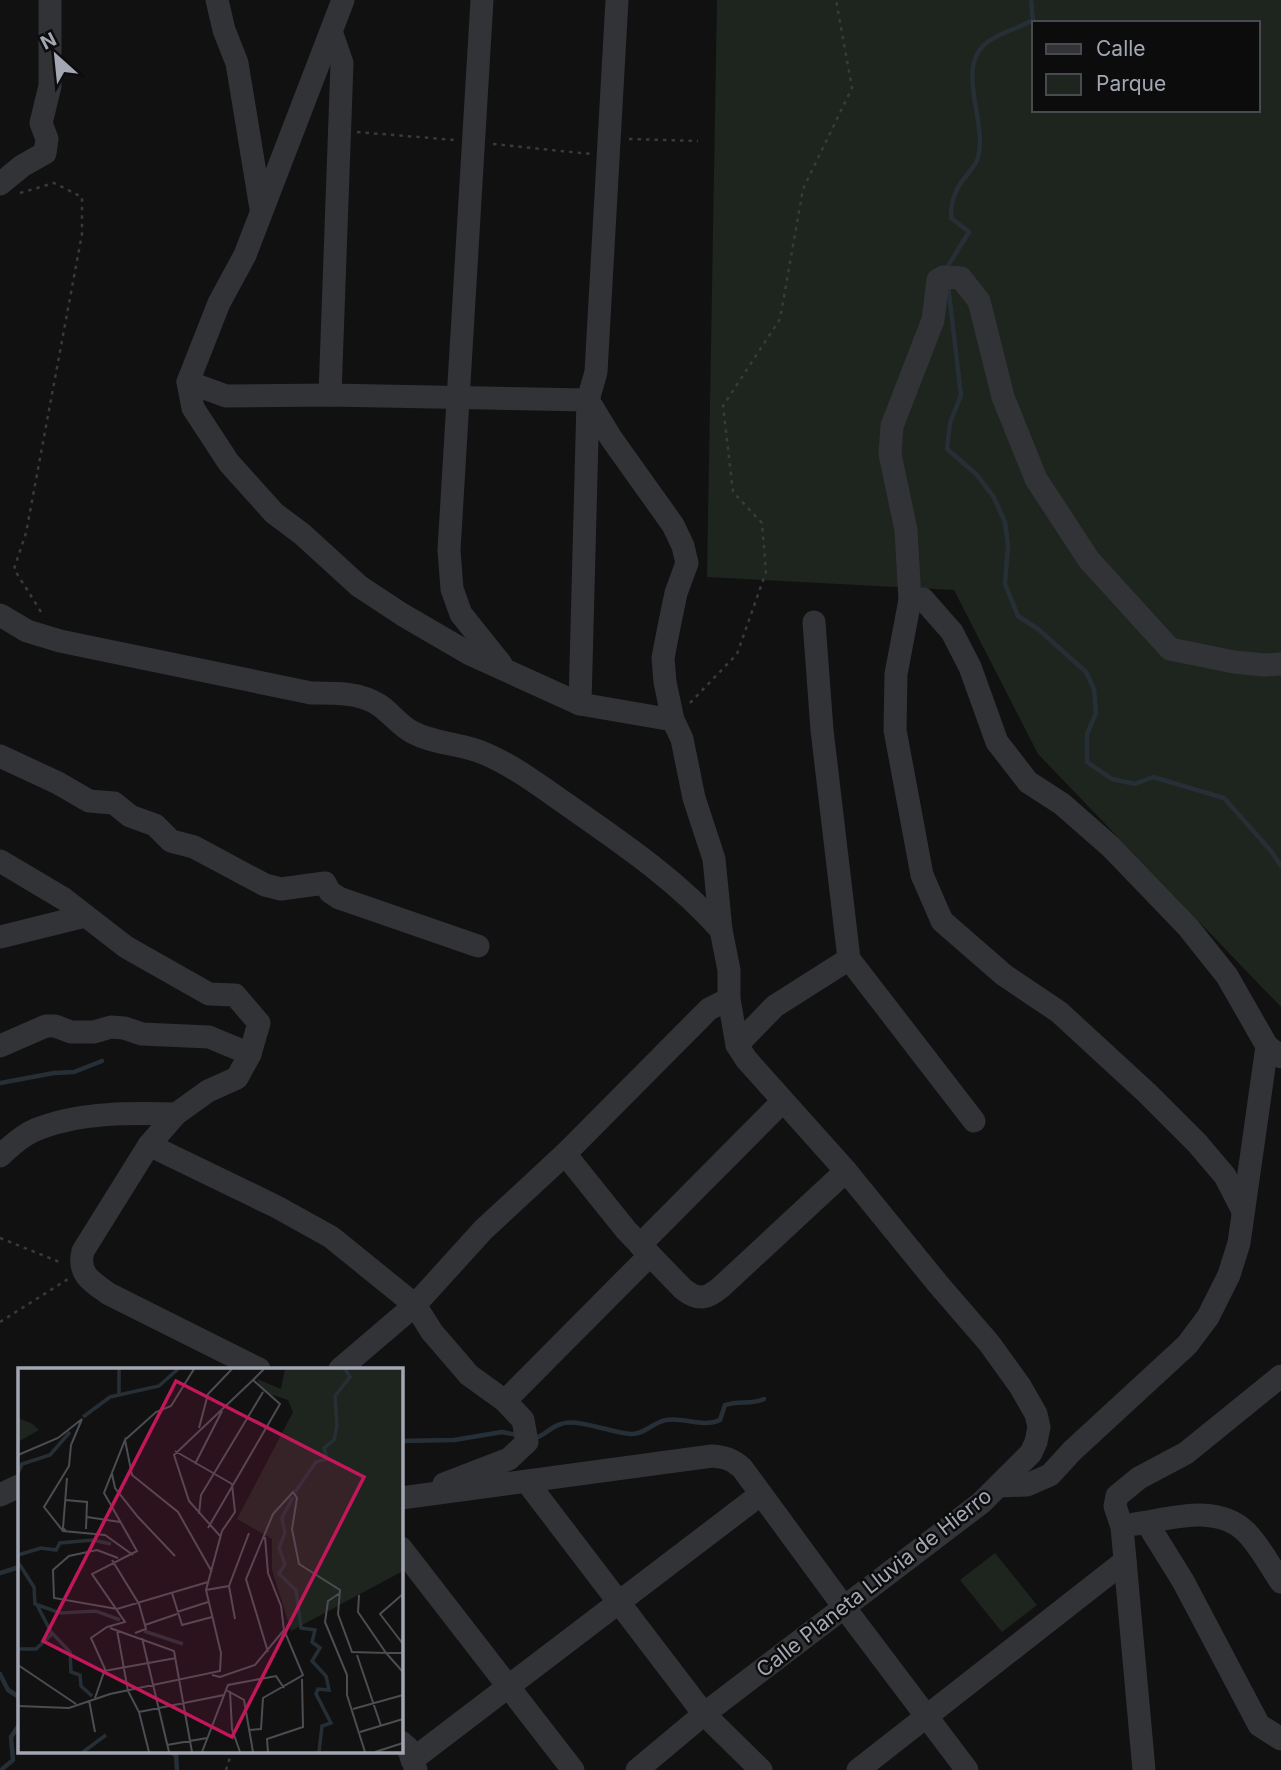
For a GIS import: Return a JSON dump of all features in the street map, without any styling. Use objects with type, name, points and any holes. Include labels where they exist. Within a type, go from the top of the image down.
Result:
[{"type":"street","points":[[7,190],[22,166],[44,153],[47,139],[41,123],[50,86],[50,0]]},
{"type":"street","points":[[217,0],[224,30],[237,63],[261,212]]},
{"type":"street","points":[[343,0],[245,255],[219,303],[188,382],[193,408],[229,463],[274,513],[303,534],[359,586],[445,640],[580,704],[673,720]]},
{"type":"street","points":[[482,0],[449,550],[452,589],[461,614],[478,639],[505,669]]},
{"type":"street","points":[[580,704],[588,400],[596,372],[617,0]]},
{"type":"street","points":[[330,395],[342,63],[332,34]]},
{"type":"street","points":[[1242,1211],[1225,1176],[1197,1143],[1147,1093],[1059,1012],[1004,975],[942,921],[922,875],[895,730],[896,674],[910,600],[906,530],[890,454],[892,426],[933,320],[938,280],[943,277],[961,278],[979,302],[1003,397],[1036,479],[1089,560],[1170,649],[1234,662],[1281,664]]},
{"type":"street","points":[[188,382],[226,396],[330,395],[588,400]]},
{"type":"street","points":[[588,400],[611,438],[673,525],[683,545],[687,563],[676,593],[663,659],[664,682],[673,720],[681,739],[694,798],[714,859],[721,930],[729,970],[729,999],[737,1045]]},
{"type":"street","points":[[910,600],[923,599],[952,632],[970,667],[997,742],[1028,782],[1062,804],[1111,847],[1188,927],[1227,976],[1274,1052],[1242,1211],[1239,1243],[1229,1275],[1208,1317],[1188,1345],[1072,1451],[1050,1475],[1027,1485],[999,1486]]},
{"type":"street","points":[[0,615],[27,631],[60,641],[312,693],[357,696],[377,703],[412,732],[451,745],[472,748],[524,775],[694,900],[721,930]]},
{"type":"street","points":[[814,622],[822,730],[849,959],[974,1121]]},
{"type":"street","points":[[0,755],[89,801],[114,803],[130,816],[155,825],[171,841],[194,847],[265,885],[281,889],[325,883],[330,892],[339,898],[478,946]]},
{"type":"street","points":[[0,861],[64,899],[126,947],[209,994],[235,995],[259,1023],[250,1054],[237,1078],[208,1091],[176,1114],[149,1144],[80,1260],[86,1278],[109,1294],[257,1368]]},
{"type":"street","points":[[0,937],[85,916]]},
{"type":"street","points":[[737,1045],[775,1006],[849,959]]},
{"type":"street","points":[[341,1368],[415,1305],[483,1230],[565,1154],[709,1009],[729,999]]},
{"type":"street","points":[[0,1046],[46,1026],[55,1026],[71,1032],[94,1032],[111,1027],[142,1034],[209,1037],[250,1054]]},
{"type":"street","name":"Calle Planeta Lluvia de Hierro","points":[[637,1770],[704,1714],[981,1503],[1031,1453],[1037,1442],[1039,1427],[1036,1414],[1020,1386],[989,1343],[846,1171],[746,1059],[737,1045]]},
{"type":"street","points":[[506,1401],[783,1101]]},
{"type":"street","points":[[0,1156],[21,1138],[39,1128],[65,1121],[127,1113],[176,1114]]},
{"type":"street","points":[[149,1144],[277,1207],[331,1237],[415,1305],[432,1332],[469,1374],[506,1401],[523,1420],[527,1441],[509,1459],[410,1496]]},
{"type":"street","points":[[565,1154],[625,1230],[692,1296],[702,1299],[712,1295],[846,1171]]},
{"type":"street","points":[[1144,1770],[1122,1527],[1115,1506],[1117,1496],[1139,1478],[1186,1453],[1281,1376]]},
{"type":"street","points":[[410,1496],[712,1456],[734,1461],[967,1770]]},
{"type":"street","points":[[527,1482],[704,1714],[761,1770]]},
{"type":"street","points":[[0,1495],[18,1486]]},
{"type":"street","points":[[409,1757],[508,1687],[761,1494]]},
{"type":"street","points":[[1122,1527],[1201,1516],[1214,1516],[1231,1521],[1246,1532],[1281,1582]]},
{"type":"street","points":[[1147,1523],[1183,1581],[1259,1725],[1279,1743]]},
{"type":"street","points":[[402,1549],[573,1770]]},
{"type":"street","points":[[859,1770],[1125,1561]]},
{"type":"path","points":[[673,720],[737,654],[765,572],[762,523],[733,492],[723,406],[780,319],[803,189],[852,88],[836,0]]},
{"type":"path","points":[[340,131],[608,156],[630,138],[698,141]]},
{"type":"path","points":[[7,190],[54,183],[82,197],[79,248],[26,533],[14,569],[60,641]]},
{"type":"path","points":[[0,1238],[82,1270]]},
{"type":"path","points":[[0,1322],[82,1270]]},
{"type":"path","points":[[226,1770],[232,1752]]},
{"type":"green space","points":[[717,0],[1281,0],[1281,1007],[1038,754],[954,590],[707,577]]},
{"type":"green space","points":[[995,1553],[1037,1605],[1002,1632],[960,1580]]},
{"type":"waterway","points":[[946,269],[969,232],[951,218],[957,190],[978,157],[980,143],[972,79],[973,64],[979,51],[989,41],[1033,20],[1031,0]]},
{"type":"waterway","points":[[948,285],[961,395],[950,423],[947,449],[976,474],[993,496],[1005,522],[1008,545],[1005,584],[1018,616],[1038,629],[1086,672],[1094,689],[1096,713],[1087,734],[1087,762],[1112,779],[1135,784],[1153,777],[1224,798],[1281,866]]},
{"type":"waterway","points":[[0,1083],[74,1072],[102,1061]]},
{"type":"waterway","points":[[532,1439],[557,1425],[568,1423],[586,1424],[631,1434],[640,1433],[666,1420],[713,1422],[720,1420],[725,1405],[764,1399]]},
{"type":"waterway","points":[[402,1441],[454,1440],[502,1432],[517,1435]]},
{"type":"waterway","points":[[0,1573],[18,1567]]},
{"type":"waterway","points":[[0,1674],[8,1690],[18,1696]]},
{"type":"waterway","points":[[1,1770],[13,1760],[11,1737],[18,1726]]},
{"type":"waterway","points":[[170,1752],[176,1755],[177,1770]]}]
